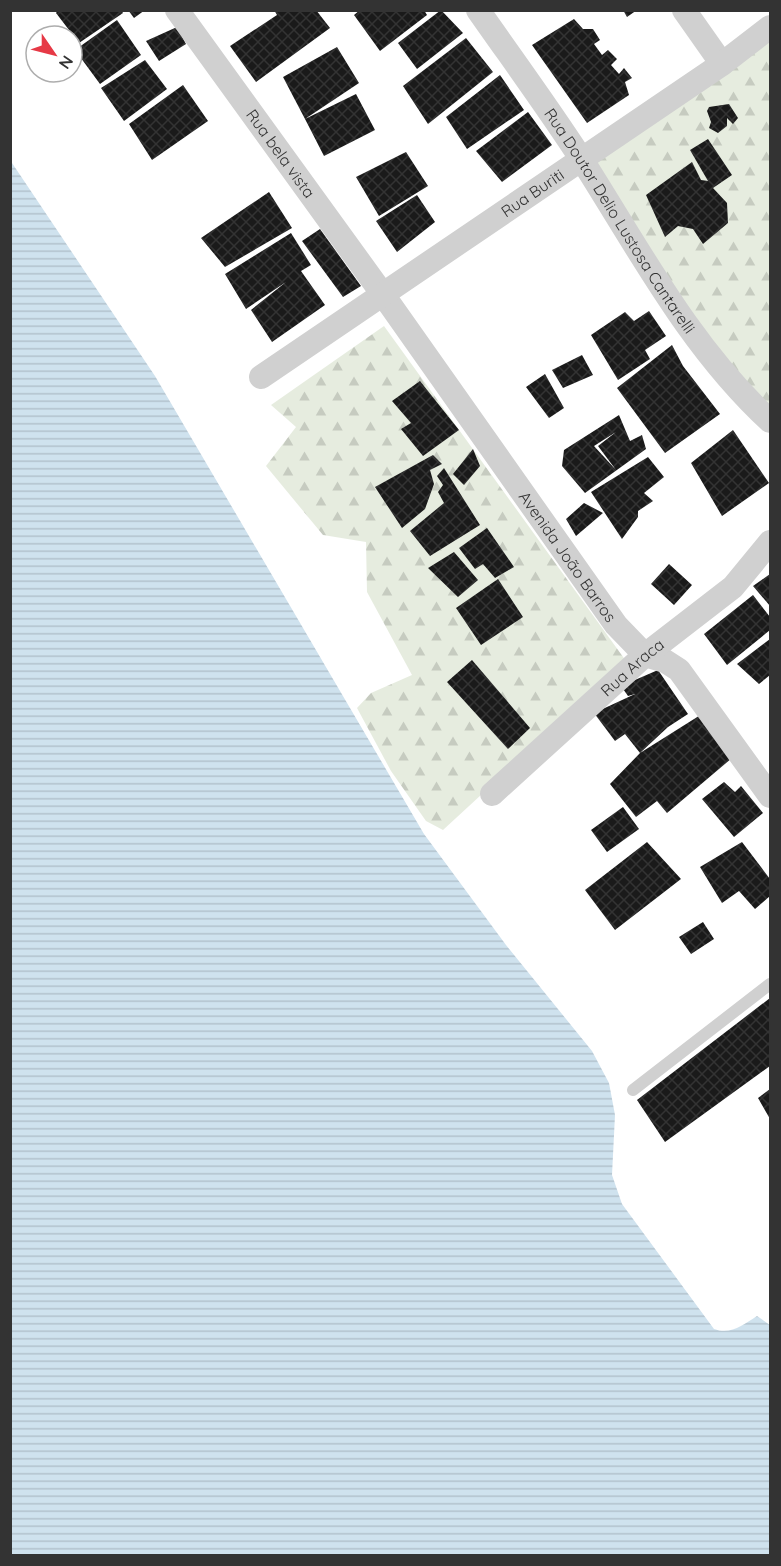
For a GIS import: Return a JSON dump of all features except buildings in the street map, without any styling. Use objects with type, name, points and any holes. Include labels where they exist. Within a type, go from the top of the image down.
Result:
[{"type":"street","name":"Rua bela vista","points":[[177,10],[384,296]]},
{"type":"street","name":"Rua Doutor Delio Lustosa Cantarelli","points":[[478,10],[582,160],[641,259],[684,322],[748,400],[771,421]]},
{"type":"street","points":[[684,10],[722,64]]},
{"type":"street","name":"Rua Buriti","points":[[261,377],[384,296],[722,64],[771,27]]},
{"type":"street","name":"Avenida João Barros","points":[[384,296],[616,625],[645,655],[664,661],[679,670],[771,796]]},
{"type":"street","name":"Rua Araca","points":[[492,794],[645,655],[733,587],[771,542]]},
{"type":"lane","points":[[633,1090],[771,984]]},
{"type":"green space","points":[[770,32],[770,421],[748,400],[589,163]]},
{"type":"green space","points":[[384,326],[626,661],[443,830],[426,821],[391,771],[357,708],[371,693],[412,675],[367,592],[366,542],[323,535],[266,466],[296,427],[271,405]]},
{"type":"water","points":[[10,160],[155,376],[424,834],[506,945],[592,1051],[609,1083],[615,1115],[612,1175],[622,1204],[714,1329],[731,1330],[757,1316],[770,1325],[770,1555],[11,1555]]}]
